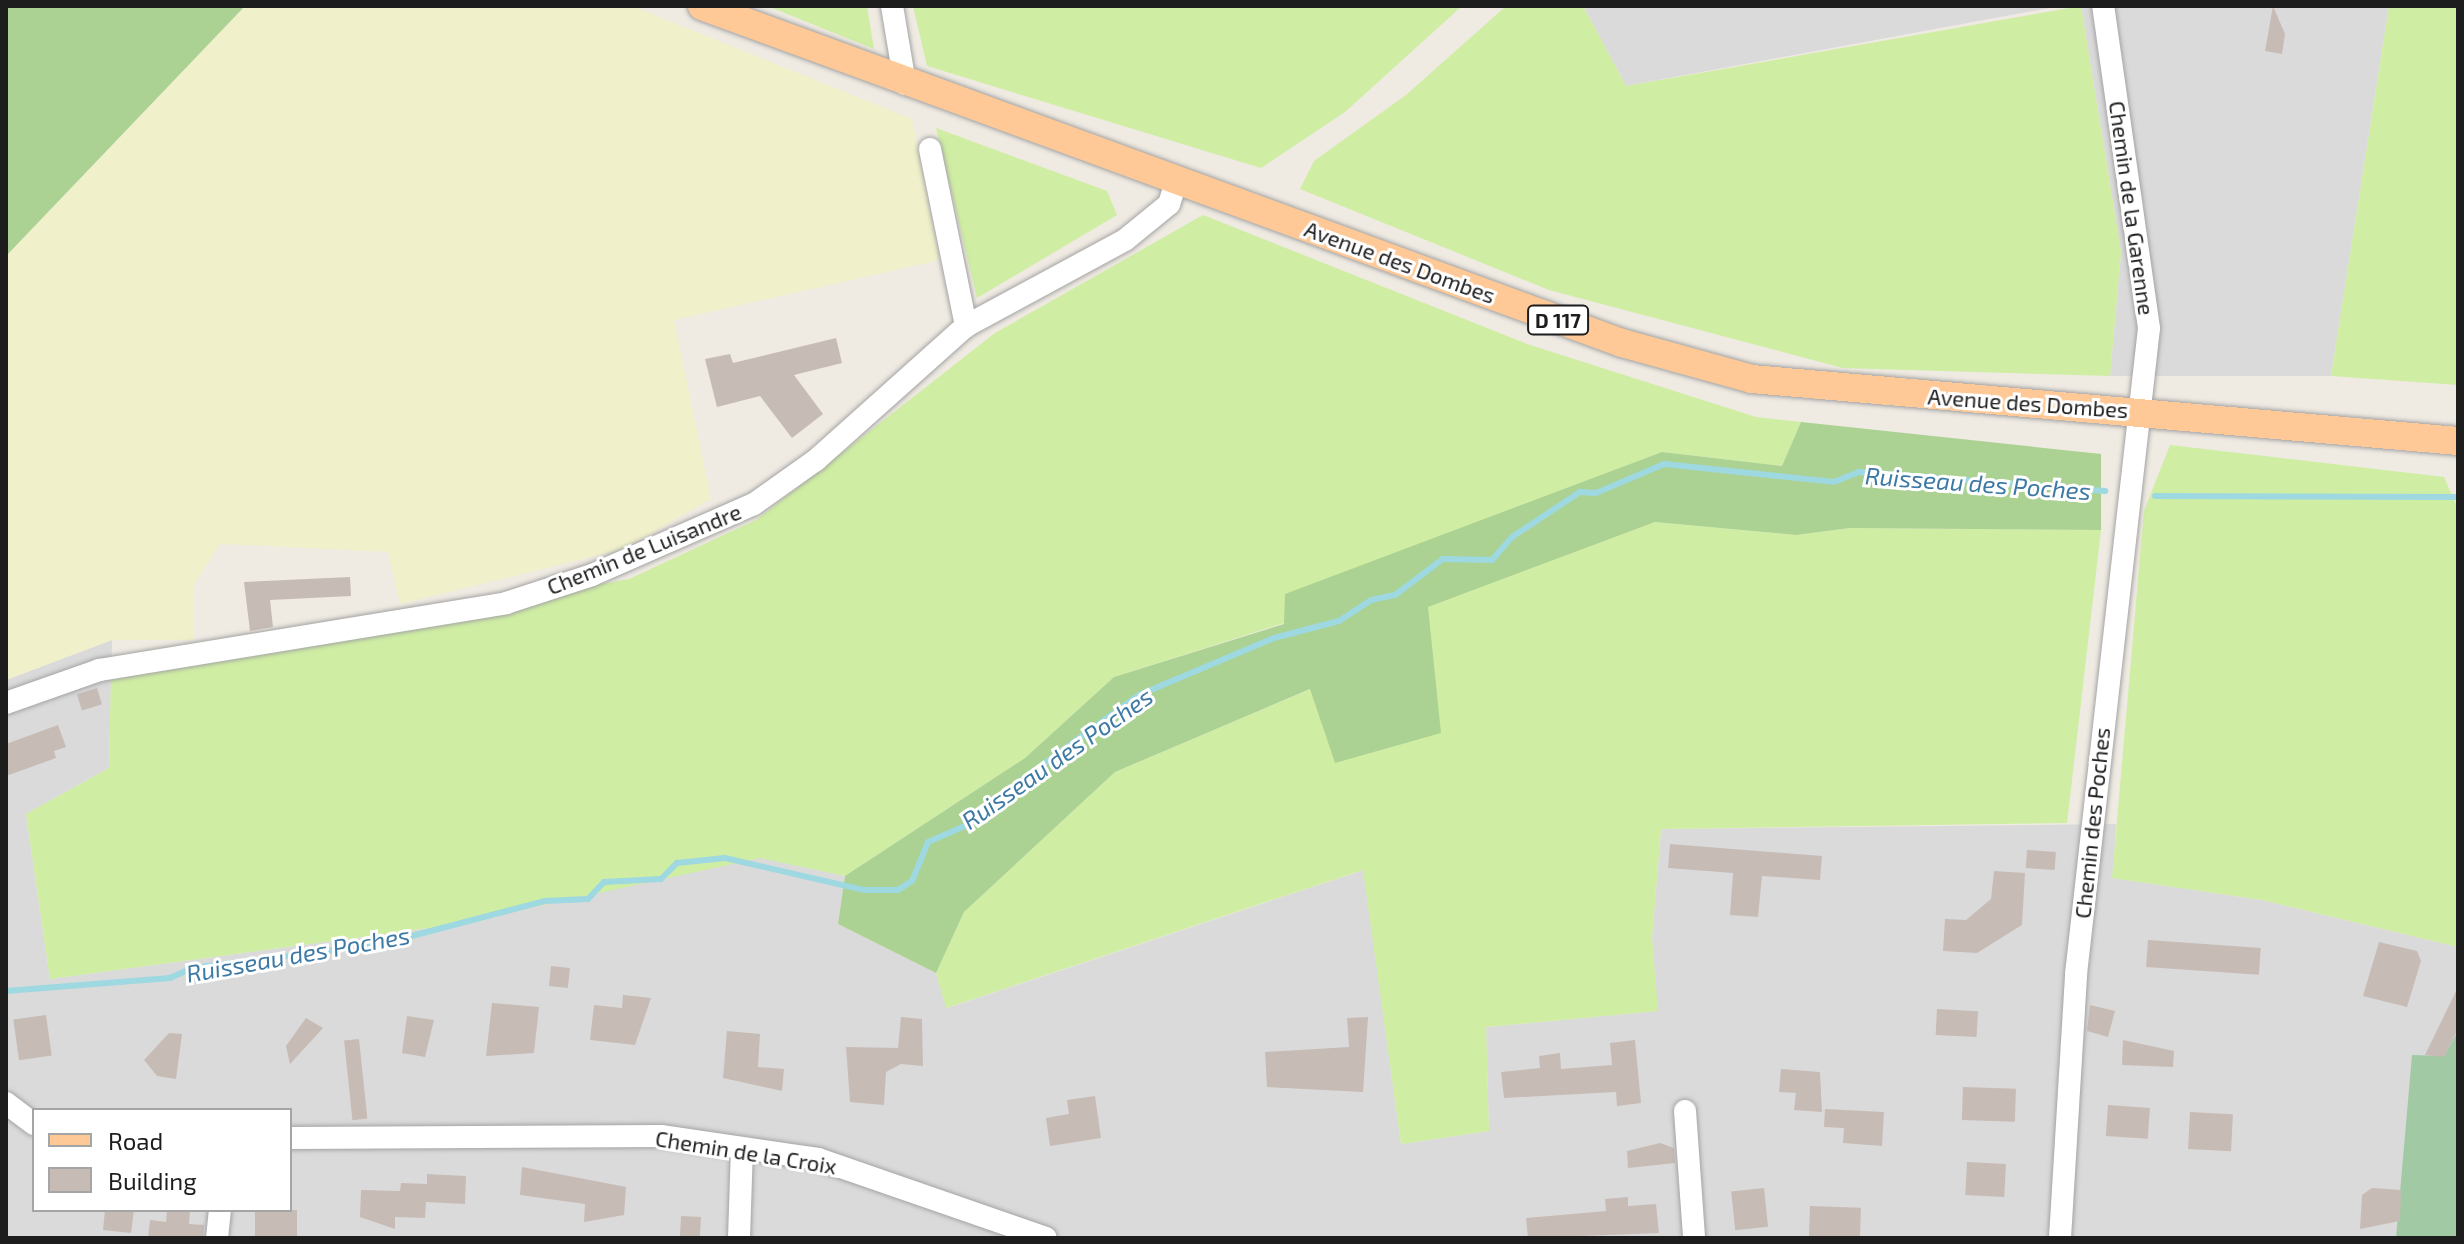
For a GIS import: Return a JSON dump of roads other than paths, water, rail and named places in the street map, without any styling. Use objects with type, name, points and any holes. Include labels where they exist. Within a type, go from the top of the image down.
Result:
[{"type":"main road","name":"Avenue des Dombes","points":[[702,6],[905,84],[1177,179],[1622,343],[1752,379],[1847,393],[2145,411],[2458,441]]},
{"type":"street","points":[[892,6],[905,84]]},
{"type":"street","name":"Chemin de la Garenne","points":[[2103,6],[2140,241],[2149,328],[2145,411]]},
{"type":"street","points":[[930,149],[966,326]]},
{"type":"street","name":"Chemin de Luisandre","points":[[6,703],[99,670],[506,603],[592,575],[754,504],[816,460],[966,326],[1125,240],[1169,204],[1177,179]]},
{"type":"street","name":"Chemin des Poches","points":[[2060,1238],[2076,974],[2127,491],[2145,411]]},
{"type":"street","points":[[6,1103],[32,1122]]},
{"type":"street","points":[[1685,1111],[1694,1238]]},
{"type":"street","name":"Chemin de la Croix","points":[[292,1138],[661,1136],[818,1159],[1046,1238]]},
{"type":"street","points":[[739,1238],[742,1148]]},
{"type":"street","points":[[217,1238],[220,1212]]},
{"type":"waterway","name":"Ruisseau des Poches","points":[[6,991],[170,978],[192,968],[381,944],[545,901],[588,899],[604,882],[661,879],[677,863],[725,858],[864,890],[898,890],[912,881],[928,842],[976,821],[1002,794],[1139,695],[1274,638],[1339,621],[1371,600],[1395,595],[1443,559],[1492,560],[1512,537],[1580,492],[1596,493],[1664,464],[1834,482],[1859,472],[2105,491]]},
{"type":"waterway","name":"Ruisseau des Poches","points":[[2155,496],[2458,497]]}]
